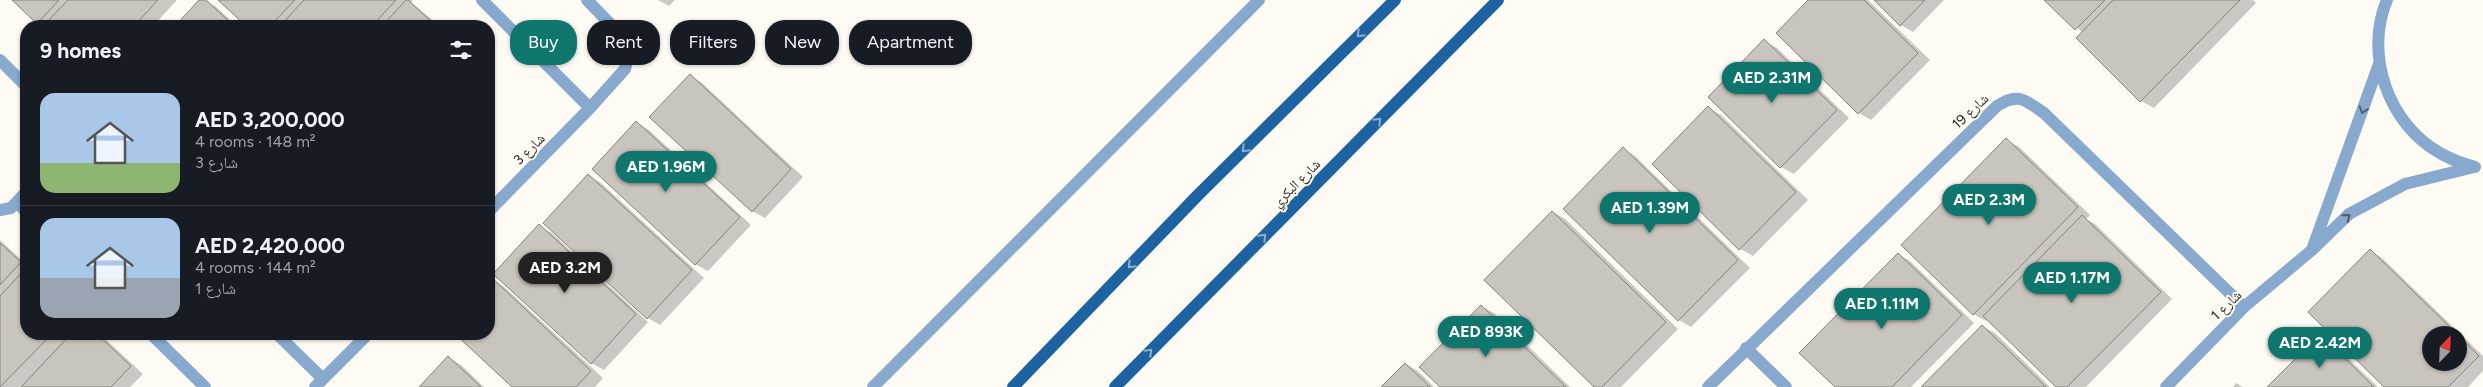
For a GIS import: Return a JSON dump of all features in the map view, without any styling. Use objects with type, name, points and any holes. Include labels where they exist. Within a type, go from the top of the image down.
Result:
[{"type":"main road","points":[[1013,387],[1198,195],[1395,0]]},
{"type":"main road","name":"شارع البكري","points":[[1115,387],[1498,0]]},
{"type":"street","points":[[482,0],[590,108]]},
{"type":"street","name":"شارع 3","points":[[495,205],[625,70],[628,57],[627,45],[619,33],[587,0]]},
{"type":"street","points":[[873,387],[1259,0]]},
{"type":"street","points":[[2385,0],[2378,39],[2379,64],[2390,99],[2411,130],[2440,153],[2479,168]]},
{"type":"street","points":[[0,60],[20,80]]},
{"type":"street","points":[[2312,250],[2379,64]]},
{"type":"street","name":"شارع 19","points":[[1708,387],[1996,106],[2008,98],[2018,98],[2027,101],[2044,113],[2244,307]]},
{"type":"street","name":"شارع 1","points":[[2166,387],[2244,307],[2312,250],[2349,214],[2405,184],[2479,168]]},
{"type":"street","points":[[0,210],[11,208],[20,199]]},
{"type":"street","points":[[17,202],[20,205]]},
{"type":"street","points":[[157,340],[205,387]]},
{"type":"street","points":[[282,340],[319,383],[362,340]]},
{"type":"street","points":[[1746,348],[1786,387]]},
{"type":"building","points":[[12,0],[59,0],[41,20],[33,20]]},
{"type":"building","points":[[68,0],[158,0],[140,20],[49,20]]},
{"type":"building","points":[[199,0],[206,0],[228,20],[181,20]]},
{"type":"building","points":[[218,0],[295,0],[276,20],[240,20]]},
{"type":"building","points":[[304,0],[396,0],[378,20],[286,20]]},
{"type":"building","points":[[408,0],[430,20],[388,20]]},
{"type":"building","points":[[1808,0],[1864,0],[1918,53],[1858,114],[1776,33]]},
{"type":"building","points":[[1874,0],[1925,0],[1900,26]]},
{"type":"building","points":[[2044,0],[2105,0],[2075,30]]},
{"type":"building","points":[[2113,0],[2240,0],[2140,102],[2076,38]]},
{"type":"building","points":[[1764,39],[1837,110],[1780,168],[1708,97]]},
{"type":"building","points":[[690,74],[791,169],[752,212],[649,117]]},
{"type":"building","points":[[1708,106],[1796,192],[1739,250],[1652,164]]},
{"type":"building","points":[[636,121],[740,217],[695,265],[592,169]]},
{"type":"building","points":[[2006,138],[2078,207],[1973,315],[1901,245]]},
{"type":"building","points":[[1623,147],[1738,260],[1678,321],[1563,209]]},
{"type":"building","points":[[588,174],[692,270],[647,319],[543,223]]},
{"type":"building","points":[[1552,211],[1666,322],[1602,387],[1594,387],[1484,280]]},
{"type":"building","points":[[2082,215],[2161,292],[2067,387],[2056,387],[1983,316]]},
{"type":"building","points":[[539,224],[636,314],[591,364],[495,276],[495,272]]},
{"type":"building","points":[[0,243],[20,263],[0,285]]},
{"type":"building","points":[[2370,249],[2449,326],[2422,326],[2422,371],[2464,371],[2448,387],[2384,387],[2308,312]]},
{"type":"building","points":[[1898,253],[1962,315],[1892,387],[1835,387],[1799,353]]},
{"type":"building","points":[[20,274],[20,340],[46,340],[0,387],[0,296]]},
{"type":"building","points":[[495,281],[591,371],[576,387],[512,387],[461,340],[495,340]]},
{"type":"building","points":[[1481,305],[1566,387],[1440,387],[1419,367]]},
{"type":"building","points":[[1982,325],[2046,387],[1921,387]]},
{"type":"building","points":[[2320,334],[2374,387],[2267,387]]},
{"type":"building","points":[[65,340],[103,340],[131,366],[111,387],[21,387]]},
{"type":"building","points":[[2468,345],[2479,356],[2468,367]]},
{"type":"building","points":[[448,356],[481,387],[419,387]]},
{"type":"building","points":[[1405,363],[1430,387],[1381,387]]}]
